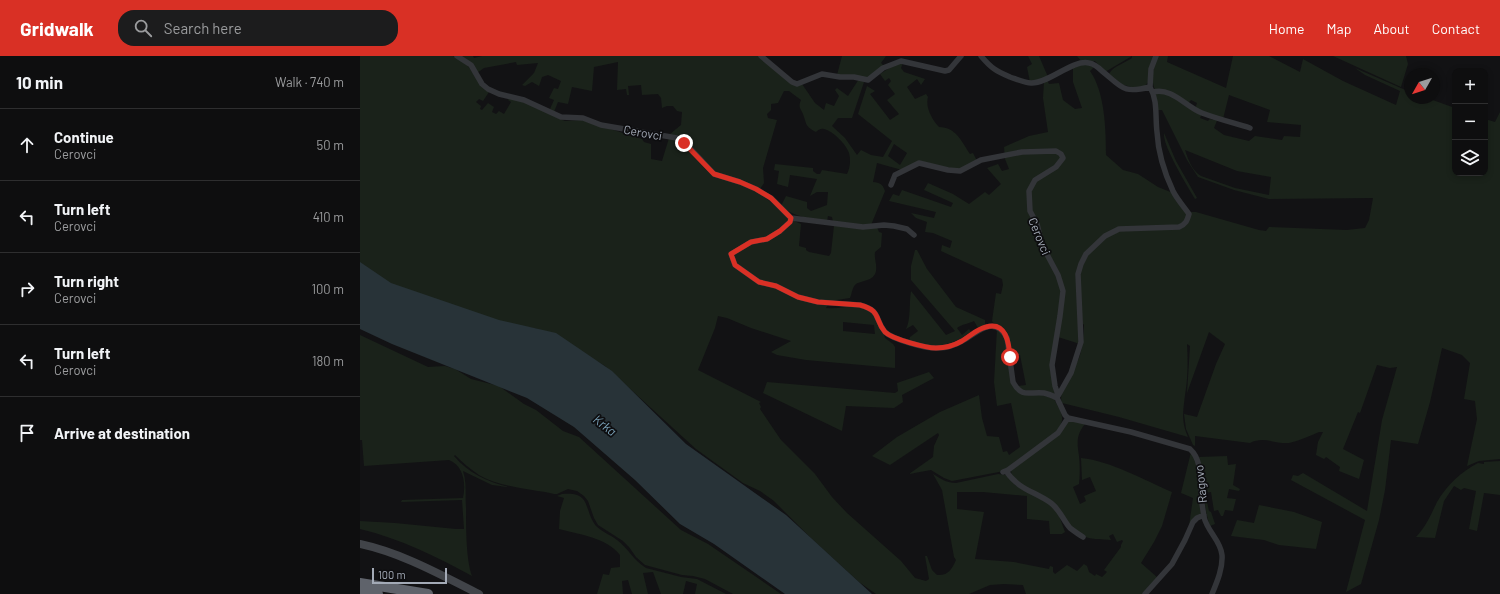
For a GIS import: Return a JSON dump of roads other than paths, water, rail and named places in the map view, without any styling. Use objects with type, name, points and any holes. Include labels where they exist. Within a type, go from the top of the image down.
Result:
[{"type":"highway","points":[[360,583],[428,594]]},
{"type":"highway","points":[[360,592],[378,594]]},
{"type":"main road","points":[[360,544],[389,552],[418,564],[479,594]]},
{"type":"street","name":"Cerovci","points":[[457,56],[471,66],[482,84],[488,89],[499,94],[524,100],[561,117],[583,118],[601,125],[677,138],[692,150],[714,174],[740,182],[756,189],[771,198],[791,218]]},
{"type":"street","points":[[761,56],[792,82],[797,84],[822,74],[868,80],[883,68],[901,61],[945,71],[949,70],[961,56]]},
{"type":"street","points":[[981,56],[995,71],[1030,83],[1043,80],[1085,62],[1094,65],[1118,85],[1126,89],[1164,91],[1176,96],[1201,113],[1250,128]]},
{"type":"street","points":[[1083,537],[1069,527],[1058,510],[1051,503],[1021,487],[1004,472],[1058,433],[1068,418],[1065,415],[1058,397],[1071,373],[1082,342],[1078,274],[1086,254],[1105,236],[1119,229],[1178,227],[1188,220],[1189,214],[1174,192],[1163,163],[1157,132],[1156,109],[1152,90],[1151,69],[1156,56]]},
{"type":"street","name":"Cerovci","points":[[891,185],[895,175],[919,164],[960,171],[981,160],[1022,152],[1056,151],[1061,154],[1063,158],[1056,166],[1035,180],[1029,190],[1030,211],[1037,224],[1042,245],[1058,275],[1062,291],[1060,316],[1052,365],[1058,397]]},
{"type":"street","points":[[914,235],[906,229],[894,226],[884,225],[863,227],[791,218],[790,222],[780,231],[767,239],[751,242],[731,254],[735,265],[759,282],[776,286],[798,297],[818,302],[860,305],[872,309],[882,327],[890,336],[926,348],[951,346],[987,326],[996,327],[1004,332],[1008,338],[1013,382],[1020,392],[1043,393],[1058,397]]},
{"type":"street","name":"Ragovo","points":[[1068,418],[1130,432],[1190,449],[1197,457],[1199,463],[1204,515],[1222,555],[1219,576],[1212,594]]},
{"type":"street","points":[[1145,594],[1172,564],[1193,522],[1197,518],[1204,515]]},
{"type":"water","name":"Krka","points":[[360,262],[391,283],[499,320],[556,333],[612,371],[686,444],[786,515],[872,594],[785,594],[714,544],[680,524],[635,480],[574,427],[527,398],[392,344],[360,329]]}]
